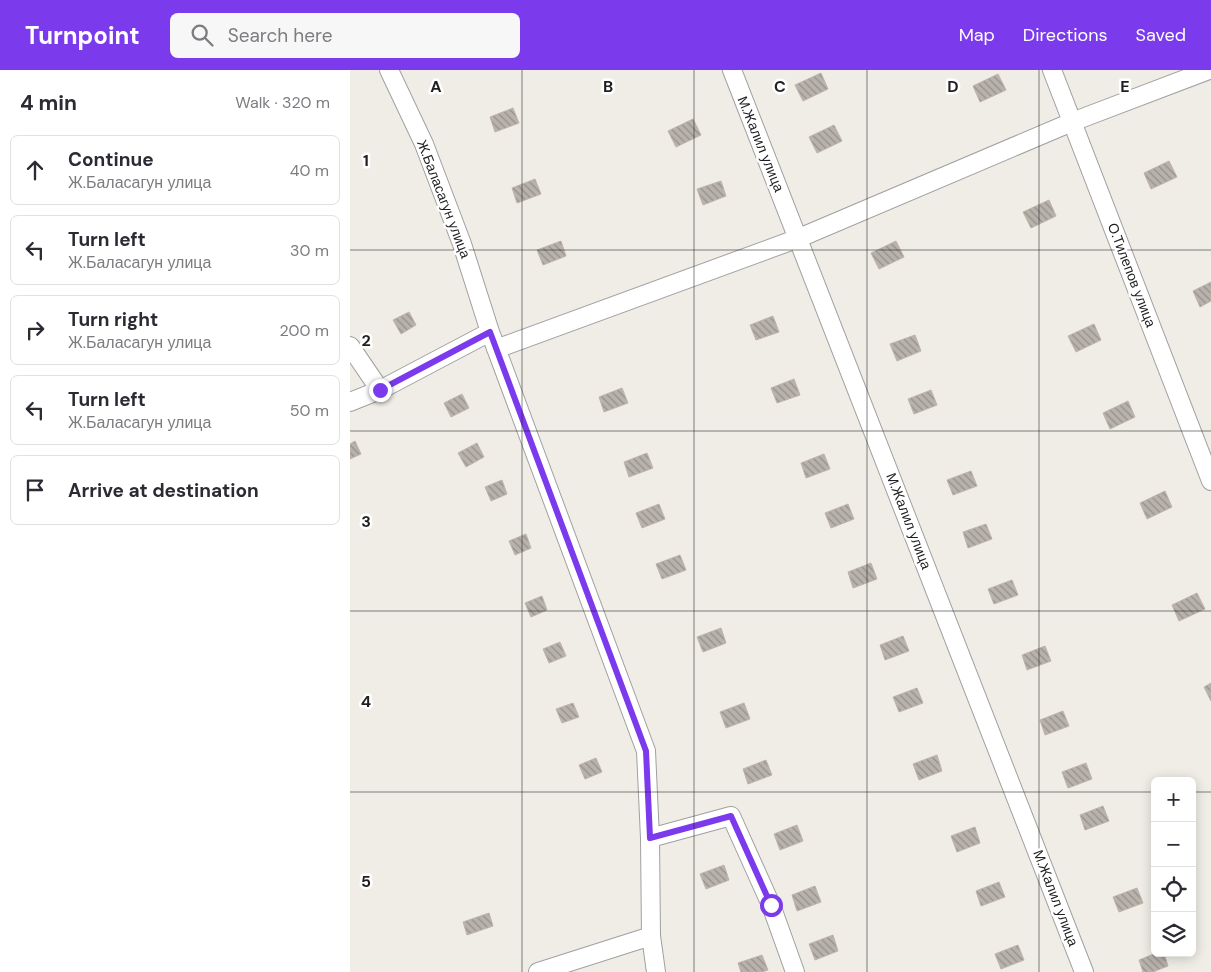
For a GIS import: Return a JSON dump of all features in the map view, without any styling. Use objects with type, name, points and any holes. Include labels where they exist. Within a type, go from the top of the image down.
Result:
[{"type":"street","name":"Ж.Баласагун улица","points":[[389,70],[424,144],[462,244],[496,349],[646,751],[650,838],[651,936],[656,972]]},
{"type":"street","name":"М.Жалил улица","points":[[732,70],[1084,972]]},
{"type":"street","name":"О.Тилепов улица","points":[[1052,70],[1211,481]]},
{"type":"street","points":[[496,349],[799,238],[1072,122],[1208,70]]},
{"type":"street","points":[[350,402],[380,390],[490,332]]},
{"type":"street","points":[[350,346],[380,390]]},
{"type":"street","points":[[650,838],[731,816],[771,905],[795,972]]},
{"type":"street","points":[[538,972],[651,936]]},
{"type":"building","points":[[821,73],[828,89],[803,101],[795,85]]},
{"type":"building","points":[[998,74],[1006,90],[980,102],[973,86]]},
{"type":"building","points":[[513,108],[519,123],[495,132],[490,117]]},
{"type":"building","points":[[693,119],[701,135],[676,147],[668,131]]},
{"type":"building","points":[[834,125],[842,141],[817,153],[809,137]]},
{"type":"building","points":[[1169,161],[1177,177],[1151,189],[1144,173]]},
{"type":"building","points":[[535,179],[541,194],[517,203],[512,188]]},
{"type":"building","points":[[721,181],[726,196],[703,205],[697,189]]},
{"type":"building","points":[[1049,200],[1056,216],[1031,228],[1023,212]]},
{"type":"building","points":[[561,241],[566,256],[543,265],[537,250]]},
{"type":"building","points":[[896,241],[904,257],[879,269],[871,253]]},
{"type":"building","points":[[1211,282],[1211,301],[1200,307],[1193,291]]},
{"type":"building","points":[[409,312],[416,325],[401,334],[393,320]]},
{"type":"building","points":[[773,316],[779,332],[756,340],[750,325]]},
{"type":"building","points":[[1094,324],[1101,340],[1076,352],[1068,336]]},
{"type":"building","points":[[915,335],[921,351],[897,361],[890,344]]},
{"type":"building","points":[[794,379],[800,395],[777,403],[771,388]]},
{"type":"building","points":[[622,388],[628,403],[604,412],[599,397]]},
{"type":"building","points":[[931,390],[937,405],[914,414],[908,399]]},
{"type":"building","points":[[462,394],[469,408],[451,417],[444,403]]},
{"type":"building","points":[[1128,401],[1135,417],[1110,429],[1103,413]]},
{"type":"building","points":[[355,441],[361,454],[350,459],[350,444]]},
{"type":"building","points":[[477,443],[484,457],[466,467],[458,453]]},
{"type":"building","points":[[647,453],[653,468],[629,477],[624,462]]},
{"type":"building","points":[[824,454],[830,469],[806,478],[801,463]]},
{"type":"building","points":[[971,471],[977,486],[953,495],[947,480]]},
{"type":"building","points":[[502,480],[507,494],[491,501],[485,487]]},
{"type":"building","points":[[1165,491],[1172,507],[1147,519],[1140,503]]},
{"type":"building","points":[[659,504],[665,519],[642,528],[636,513]]},
{"type":"building","points":[[848,504],[854,519],[831,528],[825,513]]},
{"type":"building","points":[[986,524],[992,539],[968,548],[963,532]]},
{"type":"building","points":[[526,534],[531,548],[515,555],[509,541]]},
{"type":"building","points":[[680,555],[686,570],[662,579],[656,564]]},
{"type":"building","points":[[871,563],[877,579],[853,588],[848,572]]},
{"type":"building","points":[[1012,580],[1018,595],[994,604],[988,589]]},
{"type":"building","points":[[1197,593],[1205,609],[1179,621],[1172,605]]},
{"type":"building","points":[[542,596],[547,610],[531,617],[525,603]]},
{"type":"building","points":[[721,628],[726,643],[703,652],[697,637]]},
{"type":"building","points":[[903,636],[909,651],[885,660],[880,645]]},
{"type":"building","points":[[560,642],[566,656],[549,663],[543,649]]},
{"type":"building","points":[[1045,646],[1051,661],[1027,670],[1022,655]]},
{"type":"building","points":[[1211,683],[1211,701],[1204,687]]},
{"type":"building","points":[[917,688],[923,703],[899,712],[893,697]]},
{"type":"building","points":[[573,703],[579,717],[562,723],[556,709]]},
{"type":"building","points":[[744,703],[750,719],[726,728],[720,712]]},
{"type":"building","points":[[1063,711],[1069,726],[1045,735],[1040,720]]},
{"type":"building","points":[[937,755],[942,771],[919,780],[913,764]]},
{"type":"building","points":[[596,758],[602,772],[585,779],[579,765]]},
{"type":"building","points":[[766,760],[772,775],[748,784],[743,769]]},
{"type":"building","points":[[1086,763],[1092,779],[1068,788],[1062,772]]},
{"type":"building","points":[[1103,806],[1109,821],[1085,830],[1080,815]]},
{"type":"building","points":[[797,825],[803,841],[780,850],[774,834]]},
{"type":"building","points":[[975,827],[980,843],[957,852],[951,836]]},
{"type":"building","points":[[724,865],[729,880],[706,889],[700,874]]},
{"type":"building","points":[[999,882],[1005,897],[981,906],[976,891]]},
{"type":"building","points":[[815,886],[821,902],[797,911],[792,895]]},
{"type":"building","points":[[1137,888],[1143,903],[1119,912],[1113,897]]},
{"type":"building","points":[[489,913],[493,926],[467,935],[463,922]]},
{"type":"building","points":[[833,935],[838,951],[815,960],[809,944]]},
{"type":"building","points":[[1018,945],[1024,960],[1001,969],[995,954]]},
{"type":"building","points":[[762,955],[768,970],[762,972],[741,972],[738,963]]},
{"type":"building","points":[[1151,955],[1151,957],[1165,957],[1168,966],[1153,972],[1143,972],[1139,960]]},
{"type":"route","points":[[380,390],[490,332],[646,751],[650,838],[731,816],[771,905]]}]
